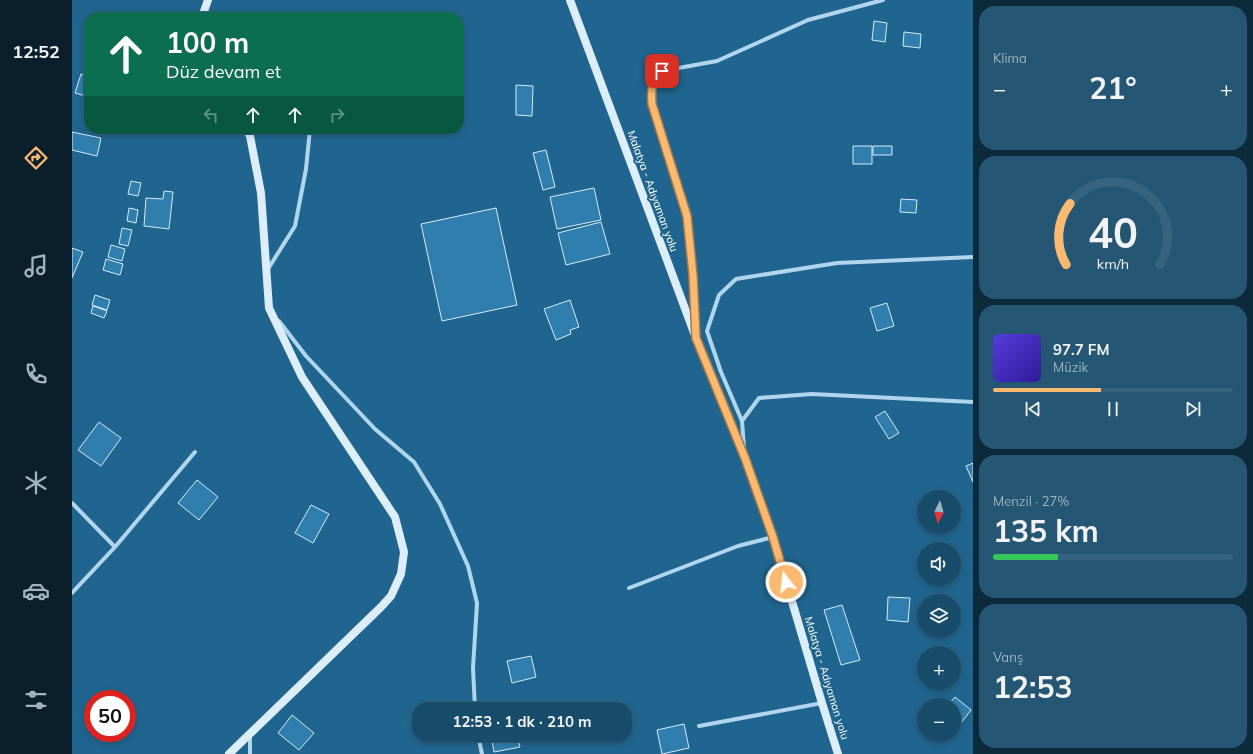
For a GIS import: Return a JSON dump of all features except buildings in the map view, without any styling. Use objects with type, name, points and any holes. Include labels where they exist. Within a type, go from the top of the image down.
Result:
[{"type":"main road","points":[[204,12],[208,0]]},
{"type":"main road","name":"Malatya - Adıyaman yolu","points":[[570,0],[696,338],[745,458],[773,537],[838,754]]},
{"type":"main road","points":[[229,754],[391,596],[401,574],[404,552],[395,517],[302,377],[269,308],[261,193],[249,134]]},
{"type":"street","points":[[696,338],[693,275],[687,216],[652,104],[651,93],[656,76],[662,71],[717,61],[808,20],[883,0]]},
{"type":"street","points":[[266,271],[295,226],[306,169],[310,134]]},
{"type":"street","points":[[745,458],[742,421],[721,372],[707,331],[719,295],[736,279],[838,263],[973,257]]},
{"type":"street","points":[[269,308],[306,356],[375,429],[414,462],[440,504],[468,566],[477,602],[473,668],[475,702]]},
{"type":"street","points":[[742,421],[759,398],[812,394],[973,402]]},
{"type":"street","points":[[72,593],[115,547],[195,452]]},
{"type":"street","points":[[72,503],[115,547]]},
{"type":"street","points":[[628,588],[738,546],[773,537]]},
{"type":"street","points":[[699,726],[822,703]]},
{"type":"street","points":[[250,733],[250,754]]},
{"type":"street","points":[[479,742],[482,754]]},
{"type":"route","points":[[662,71],[656,76],[653,83],[651,93],[652,104],[687,216],[693,275],[696,338],[745,458],[773,537],[786,582]]}]
